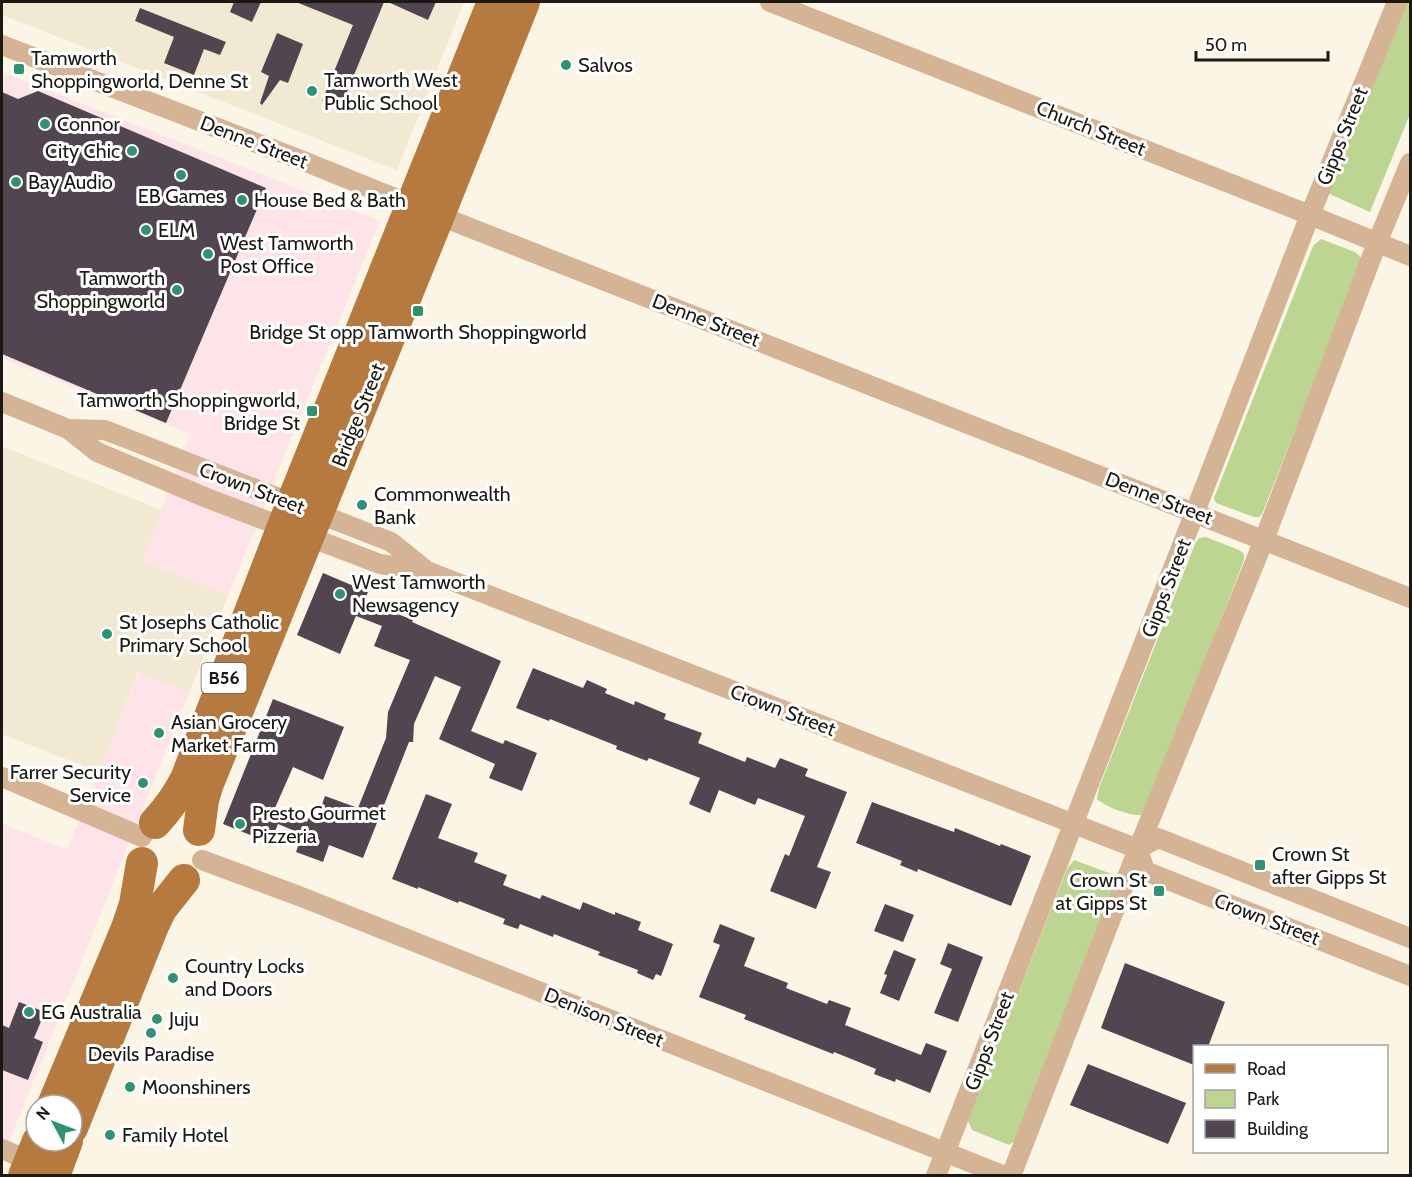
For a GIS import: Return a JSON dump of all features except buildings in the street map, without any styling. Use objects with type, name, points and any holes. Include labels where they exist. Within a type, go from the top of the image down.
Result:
[{"type":"main road","name":"Bridge Street","points":[[426,210],[493,2]]},
{"type":"main road","name":"Bridge Street","points":[[147,841],[178,795],[186,778],[300,520],[426,210],[524,2]]},
{"type":"main road","name":"Bridge Street","points":[[195,857],[207,786],[300,520]]},
{"type":"main road","points":[[58,1093],[127,928],[140,884],[147,841],[164,819],[181,818],[190,822],[195,857],[161,909],[153,926],[84,1098]]},
{"type":"main road","points":[[147,841],[148,873],[166,882],[175,882],[195,857]]},
{"type":"main road","points":[[36,1163],[50,1153]]},
{"type":"street","name":"Church Street","points":[[770,2],[1410,256]]},
{"type":"street","name":"Gipps Street","points":[[936,1176],[1310,215],[1397,2]]},
{"type":"street","name":"Denne Street","points":[[2,45],[290,155],[1410,598]]},
{"type":"street","points":[[1011,1176],[1138,849],[1264,540],[1377,243],[1410,163]]},
{"type":"street","name":"Crown Street","points":[[2,402],[69,429],[97,452],[207,498],[300,520],[380,564],[427,571],[1138,849]]},
{"type":"street","points":[[2,777],[147,841]]},
{"type":"street","name":"Crown Street","points":[[1138,849],[1158,838],[1410,939]]},
{"type":"street","name":"Crown Street","points":[[1138,849],[1145,871],[1410,976]]},
{"type":"street","name":"Denison Street","points":[[195,857],[1005,1176]]},
{"type":"street","points":[[2,1149],[36,1163]]},
{"type":"shaded area","name":"Tamworth West Public School","points":[[2,2],[464,2],[397,170],[2,15]]},
{"type":"shaded area","name":"Tamworth Shoppingworld","points":[[2,72],[380,221],[228,595],[142,561],[190,434],[2,358]]},
{"type":"shaded area","name":"St Josephs Catholic Primary School","points":[[2,446],[162,510],[142,561],[228,595],[189,693],[138,672],[99,772],[2,734]]},
{"type":"shaded area","points":[[139,672],[189,693],[28,1093],[24,1093],[24,1104],[2,1159],[2,823],[67,850]]},
{"type":"green space","points":[[1403,2],[1410,2],[1410,114],[1370,212],[1325,192]]},
{"type":"green space","points":[[1321,239],[1355,252],[1363,259],[1262,514],[1254,517],[1216,503],[1214,498],[1313,246]]},
{"type":"green space","points":[[1206,537],[1239,550],[1244,554],[1244,560],[1147,809],[1141,815],[1125,812],[1097,799],[1099,788],[1195,544],[1199,538]]},
{"type":"green space","points":[[1074,860],[1117,876],[1016,1140],[1009,1145],[972,1130],[968,1121],[1067,869]]},
{"type":"place","name":"Salvos","points":[[566,65]]},
{"type":"place","name":"Tamworth Shoppingworld, Denne St","points":[[19,69]]},
{"type":"place","name":"Tamworth West Public School","points":[[312,91]]},
{"type":"place","name":"Connor","points":[[45,124]]},
{"type":"place","name":"City Chic","points":[[132,151]]},
{"type":"place","name":"EB Games","points":[[181,175]]},
{"type":"place","name":"Bay Audio","points":[[16,182]]},
{"type":"place","name":"House Bed & Bath","points":[[242,200]]},
{"type":"place","name":"ELM","points":[[146,230]]},
{"type":"place","name":"West Tamworth Post Office","points":[[208,254]]},
{"type":"place","name":"Tamworth Shoppingworld","points":[[177,290]]},
{"type":"place","name":"Bridge St opp Tamworth Shoppingworld","points":[[418,311]]},
{"type":"place","name":"Tamworth Shoppingworld, Bridge St","points":[[312,411]]},
{"type":"place","name":"Commonwealth Bank","points":[[362,505]]},
{"type":"place","name":"West Tamworth Newsagency","points":[[340,594]]},
{"type":"place","name":"St Josephs Catholic Primary School","points":[[107,634]]},
{"type":"place","name":"Asian Grocery Market Farm","points":[[159,733]]},
{"type":"place","name":"Farrer Security Service","points":[[143,783]]},
{"type":"place","name":"Presto Gourmet Pizzeria","points":[[240,824]]},
{"type":"place","name":"Crown St after Gipps St","points":[[1260,865]]},
{"type":"place","name":"Crown St at Gipps St","points":[[1159,891]]},
{"type":"place","name":"Country Locks and Doors","points":[[173,978]]},
{"type":"place","name":"EG Australia","points":[[29,1012]]},
{"type":"place","name":"Juju","points":[[157,1019]]},
{"type":"place","name":"Devils Paradise","points":[[151,1033]]},
{"type":"place","name":"Moonshiners","points":[[130,1087]]},
{"type":"place","name":"Family Hotel","points":[[110,1135]]}]
